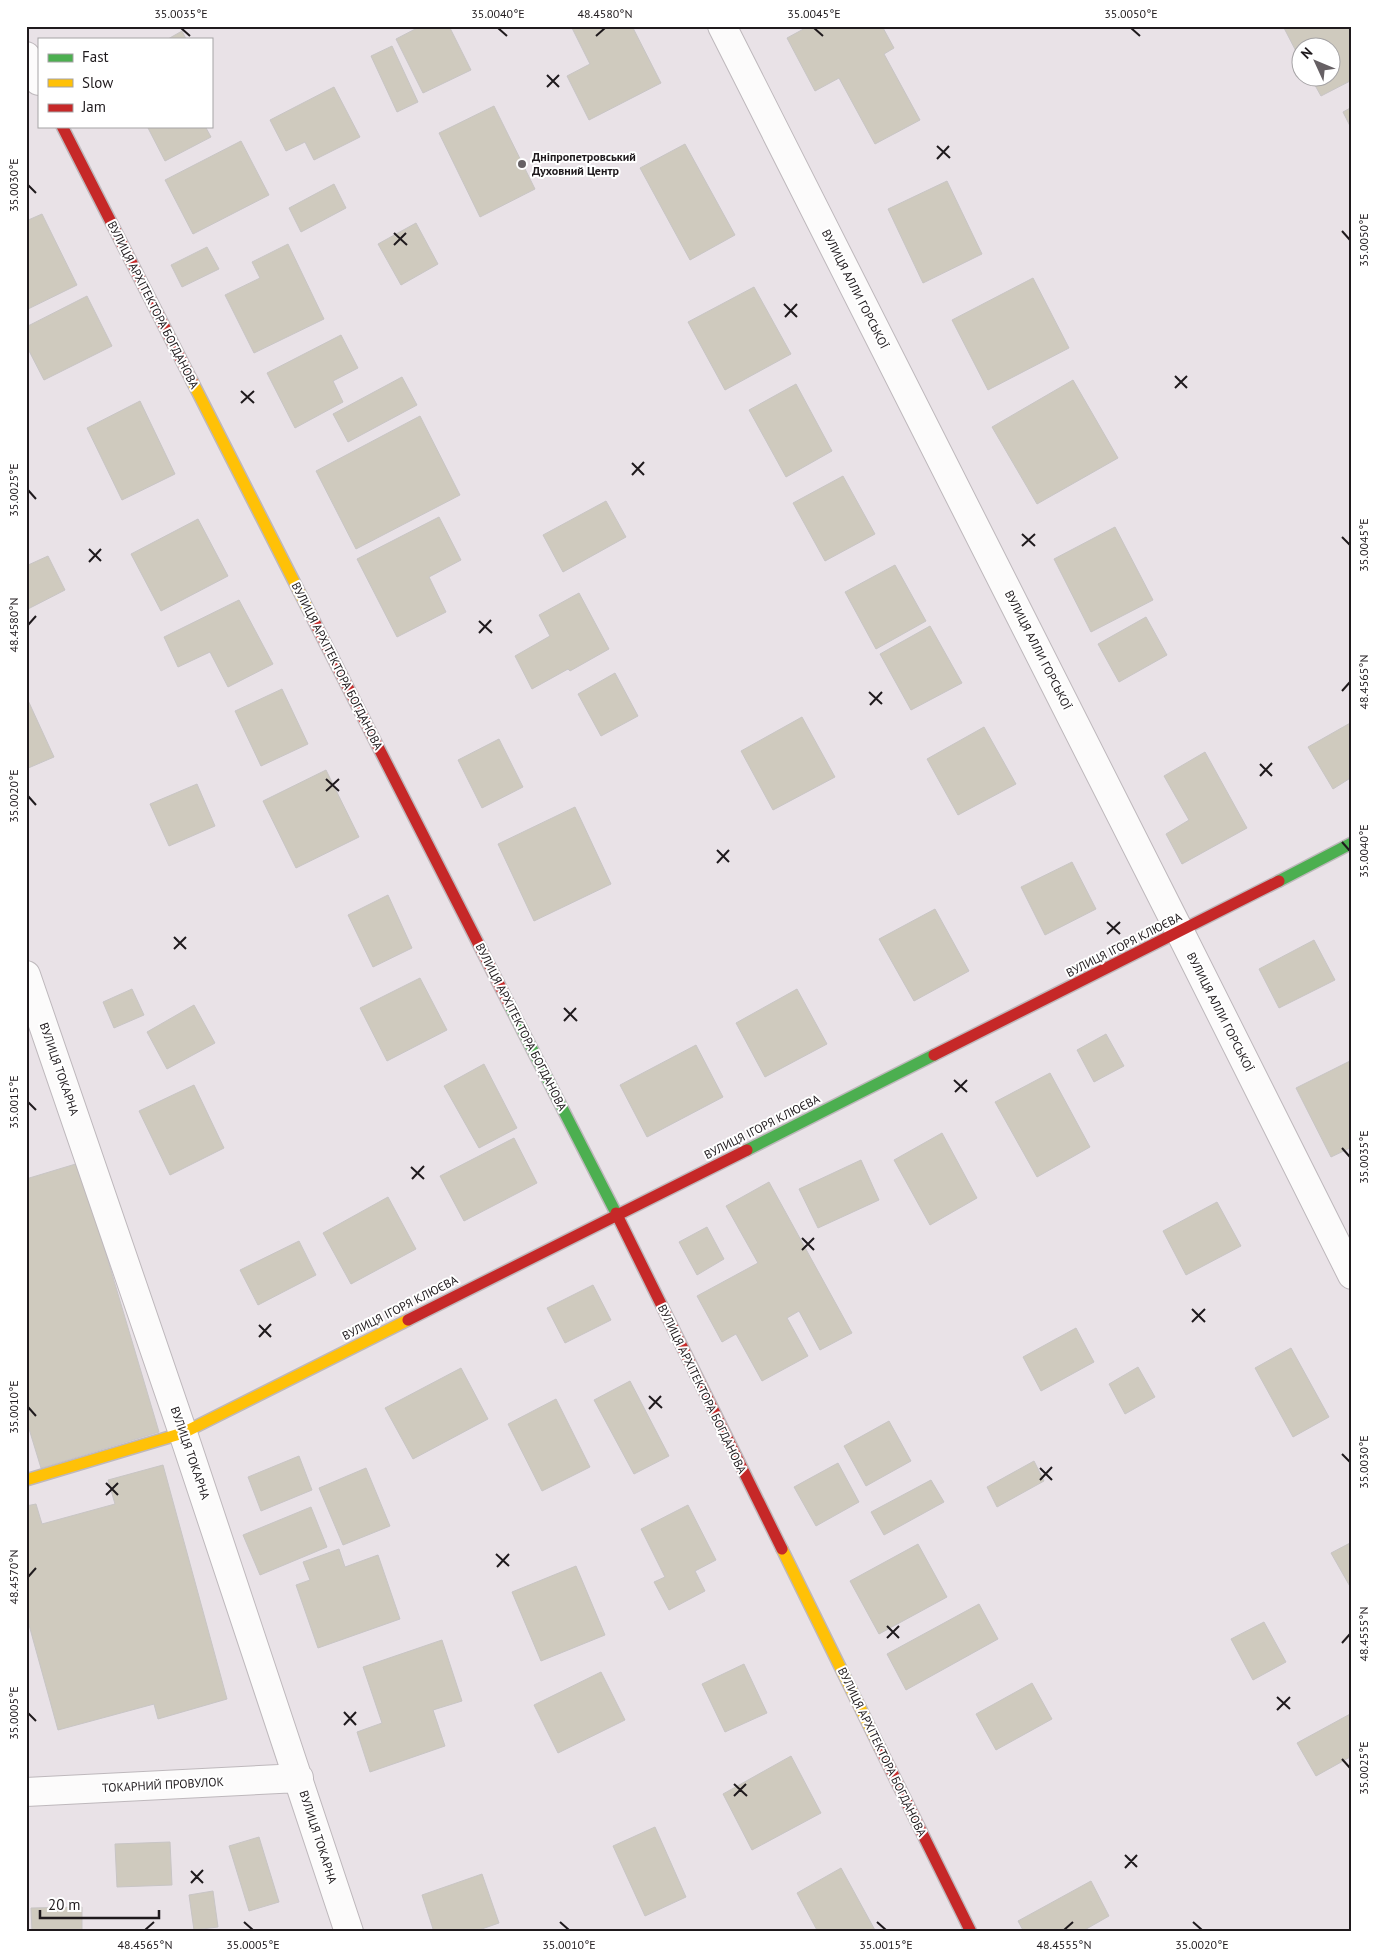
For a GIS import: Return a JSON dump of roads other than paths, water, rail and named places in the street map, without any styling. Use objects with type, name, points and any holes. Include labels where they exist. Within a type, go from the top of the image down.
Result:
[{"type":"street","name":"ВУЛИЦЯ АЛЛИ ГОРСЬКОЇ","points":[[722,26],[1352,1275]]},
{"type":"street","points":[[26,56],[38,79]]},
{"type":"street","name":"ВУЛИЦЯ АРХІТЕКТОРА БОГДАНОВА","points":[[63,128],[616,1215],[971,1932]]},
{"type":"street","name":"ВУЛИЦЯ ІГОРЯ КЛЮЄВА","points":[[26,1480],[183,1433],[1352,844]]},
{"type":"street","name":"ВУЛИЦЯ ТОКАРНА","points":[[26,975],[183,1433],[349,1932]]},
{"type":"street","name":"ТОКАРНИЙ ПРОВУЛОК","points":[[26,1792],[299,1778]]},
{"type":"place","name":"Дніпропетровський Духовний Центр","points":[[522,164]]}]
